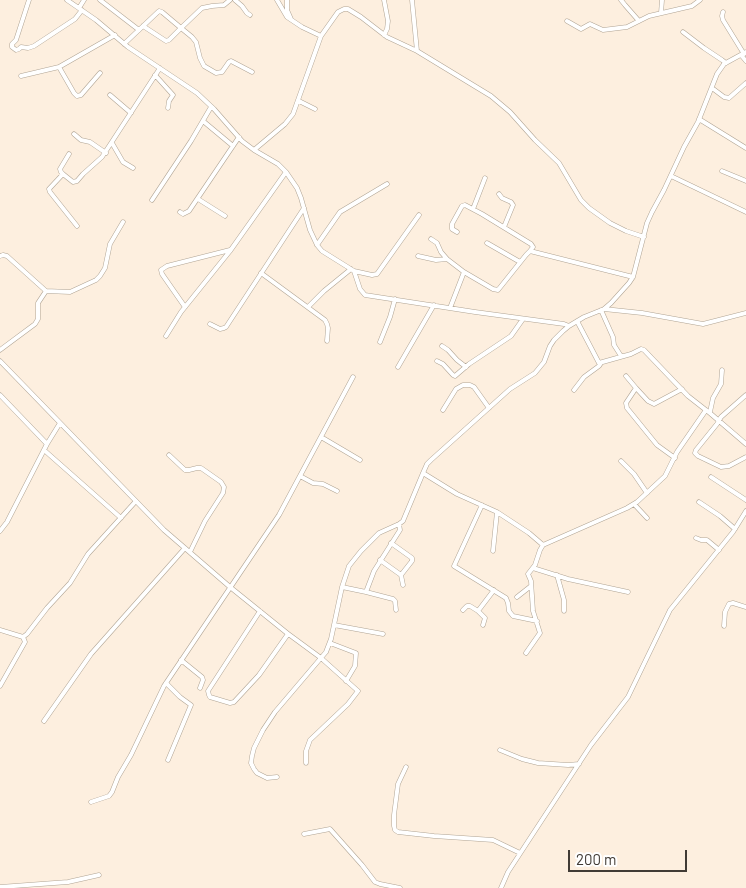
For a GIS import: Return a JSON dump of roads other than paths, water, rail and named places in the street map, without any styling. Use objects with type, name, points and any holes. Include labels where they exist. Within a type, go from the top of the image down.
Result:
[{"type":"street","points":[[29,0],[16,40],[12,46],[17,50],[21,47],[28,48],[34,46],[75,19],[84,0]]},
{"type":"street","points":[[66,0],[81,9],[124,44],[197,93],[238,137],[254,150],[278,164],[297,188],[310,230],[317,245],[322,251],[352,270],[372,275],[377,274],[419,215]]},
{"type":"street","points":[[100,0],[139,30]]},
{"type":"street","points":[[143,26],[166,41],[202,8],[224,5],[230,0]]},
{"type":"street","points":[[235,0],[250,15]]},
{"type":"street","points":[[276,0],[284,13],[292,21],[321,36]]},
{"type":"street","points":[[287,0],[287,10],[292,21]]},
{"type":"street","points":[[384,0],[388,21],[384,35]]},
{"type":"street","points":[[412,0],[417,51]]},
{"type":"street","points":[[622,0],[624,5],[631,10],[639,21]]},
{"type":"street","points":[[661,13],[662,0]]},
{"type":"street","points":[[567,21],[581,30],[590,24],[604,30],[627,27],[649,16],[692,6],[700,0]]},
{"type":"street","points":[[254,150],[290,119],[299,101],[321,36],[338,12],[348,9],[384,35],[417,51],[481,89],[500,103],[559,163],[581,200],[589,208],[610,223],[644,237]]},
{"type":"street","points":[[124,44],[159,10],[194,39],[201,62],[208,69],[220,73],[231,61],[252,72]]},
{"type":"street","points":[[723,12],[723,20],[744,54],[746,61]]},
{"type":"street","points":[[683,32],[726,64]]},
{"type":"street","points":[[21,76],[59,67],[114,35]]},
{"type":"street","points":[[16,40],[21,42],[21,47]]},
{"type":"street","points":[[277,777],[267,778],[257,773],[251,763],[254,748],[262,730],[275,712],[326,652],[330,643],[342,587],[349,566],[379,533],[403,521],[427,464],[510,388],[540,368],[554,340],[569,326],[602,310],[618,296],[633,277],[647,223],[699,119],[721,68],[744,54]]},
{"type":"street","points":[[59,67],[77,96],[81,95],[100,74]]},
{"type":"street","points":[[69,154],[60,171],[75,182],[97,163],[106,152],[160,68]]},
{"type":"street","points":[[155,75],[173,96],[168,104],[168,108]]},
{"type":"street","points":[[712,88],[724,97],[729,98],[746,83]]},
{"type":"street","points":[[110,95],[131,113]]},
{"type":"street","points":[[299,101],[315,109]]},
{"type":"street","points":[[152,200],[211,107]]},
{"type":"street","points":[[699,119],[746,148]]},
{"type":"street","points":[[203,122],[233,146]]},
{"type":"street","points":[[74,134],[80,140],[90,142],[106,152]]},
{"type":"street","points":[[180,212],[183,214],[187,213],[198,199],[238,137]]},
{"type":"street","points":[[112,143],[123,162],[133,168]]},
{"type":"street","points":[[722,170],[746,181]]},
{"type":"street","points":[[166,336],[185,307],[231,249],[286,172]]},
{"type":"street","points":[[63,174],[49,190],[77,226]]},
{"type":"street","points":[[671,176],[746,212]]},
{"type":"street","points":[[473,209],[485,178]]},
{"type":"street","points":[[317,245],[340,212],[387,184]]},
{"type":"street","points":[[499,194],[513,205],[504,227]]},
{"type":"street","points":[[198,199],[225,216]]},
{"type":"street","points":[[431,239],[437,243],[447,259],[464,272],[498,290],[533,247],[532,244],[465,205],[462,206],[451,226],[457,232]]},
{"type":"street","points":[[210,324],[220,329],[226,327],[304,208]]},
{"type":"street","points":[[0,256],[3,254],[7,256],[46,291],[70,292],[96,280],[103,273],[110,244],[123,222]]},
{"type":"street","points":[[487,242],[520,262]]},
{"type":"street","points":[[185,307],[161,270],[167,266],[231,249]]},
{"type":"street","points":[[530,251],[633,277]]},
{"type":"street","points":[[418,256],[436,260],[447,259]]},
{"type":"street","points":[[352,270],[360,289],[365,295],[569,326]]},
{"type":"street","points":[[308,308],[324,291],[352,270]]},
{"type":"street","points":[[450,308],[464,272]]},
{"type":"street","points":[[261,273],[322,318],[327,324],[328,341]]},
{"type":"street","points":[[0,350],[35,324],[38,319],[38,303],[46,291]]},
{"type":"street","points":[[380,342],[395,299]]},
{"type":"street","points":[[398,367],[434,305]]},
{"type":"street","points":[[602,310],[642,312],[702,324],[746,313]]},
{"type":"street","points":[[602,310],[608,329],[612,334],[614,345],[621,356]]},
{"type":"street","points":[[437,361],[443,364],[454,376],[457,375],[466,366],[511,336],[523,318]]},
{"type":"street","points":[[577,321],[598,362],[601,363]]},
{"type":"street","points":[[442,346],[466,366]]},
{"type":"street","points":[[574,390],[584,377],[601,363],[641,349],[692,399],[746,444]]},
{"type":"street","points":[[0,362],[164,530],[230,587],[320,658],[358,691],[348,704],[310,740],[306,751],[306,763]]},
{"type":"street","points":[[526,653],[540,633],[533,611],[528,574],[533,568],[540,550],[544,545],[634,504],[665,476],[675,458],[708,411],[721,384],[722,370]]},
{"type":"street","points":[[626,376],[648,401],[654,404],[682,389]]},
{"type":"street","points":[[91,802],[110,796],[166,683],[279,515],[353,377]]},
{"type":"street","points":[[443,410],[456,389],[461,385],[474,387],[489,408]]},
{"type":"street","points":[[636,388],[626,400],[626,406],[657,445],[675,458]]},
{"type":"street","points":[[0,395],[47,444]]},
{"type":"street","points":[[746,395],[719,420],[695,453],[721,467],[729,466],[746,457]]},
{"type":"street","points":[[0,531],[7,522],[47,444],[60,423]]},
{"type":"street","points":[[321,437],[360,460]]},
{"type":"street","points":[[44,450],[121,518]]},
{"type":"street","points":[[169,455],[187,470],[197,468],[205,470],[221,482],[224,487],[223,493],[190,552]]},
{"type":"street","points":[[622,461],[647,493]]},
{"type":"street","points":[[423,473],[457,494],[497,512],[544,545]]},
{"type":"street","points":[[300,476],[313,483],[323,484],[337,491]]},
{"type":"street","points":[[711,477],[746,500]]},
{"type":"street","points":[[23,637],[70,583],[88,554],[136,501]]},
{"type":"street","points":[[699,502],[720,516],[735,530]]},
{"type":"street","points":[[634,504],[647,518]]},
{"type":"street","points":[[482,505],[454,566],[507,600],[509,611],[513,616],[537,621]]},
{"type":"street","points":[[500,888],[520,853],[591,745],[628,697],[670,610],[735,530],[746,511]]},
{"type":"street","points":[[493,551],[497,512]]},
{"type":"street","points":[[366,592],[380,560],[400,530],[399,524]]},
{"type":"street","points":[[696,538],[707,540],[719,550]]},
{"type":"street","points":[[391,543],[412,558],[412,561],[401,575]]},
{"type":"street","points":[[44,721],[91,654],[185,548]]},
{"type":"street","points":[[380,560],[401,575],[403,586]]},
{"type":"street","points":[[533,568],[557,576],[628,592]]},
{"type":"street","points":[[557,576],[563,597],[564,611]]},
{"type":"street","points":[[517,597],[531,586]]},
{"type":"street","points":[[342,587],[394,599],[396,610]]},
{"type":"street","points":[[478,611],[494,590]]},
{"type":"street","points":[[724,626],[725,612],[729,604],[733,603],[746,607]]},
{"type":"street","points":[[463,610],[470,606],[478,611],[485,618],[484,625]]},
{"type":"street","points":[[260,611],[208,692],[210,697],[230,703],[234,702],[259,675],[288,634]]},
{"type":"street","points":[[334,625],[383,634]]},
{"type":"street","points":[[0,630],[23,637]]},
{"type":"street","points":[[0,686],[25,642],[23,637]]},
{"type":"street","points":[[330,643],[356,653],[355,666],[346,681]]},
{"type":"street","points":[[181,660],[202,677],[203,680],[200,688]]},
{"type":"street","points":[[166,683],[180,698],[191,705],[168,760]]},
{"type":"street","points":[[500,750],[538,763],[579,764]]},
{"type":"street","points":[[406,767],[398,784],[394,815],[395,830],[398,832],[434,836],[493,840],[520,853]]},
{"type":"street","points":[[304,834],[330,829],[375,882],[400,888]]},
{"type":"street","points":[[0,887],[68,882],[98,875]]}]
